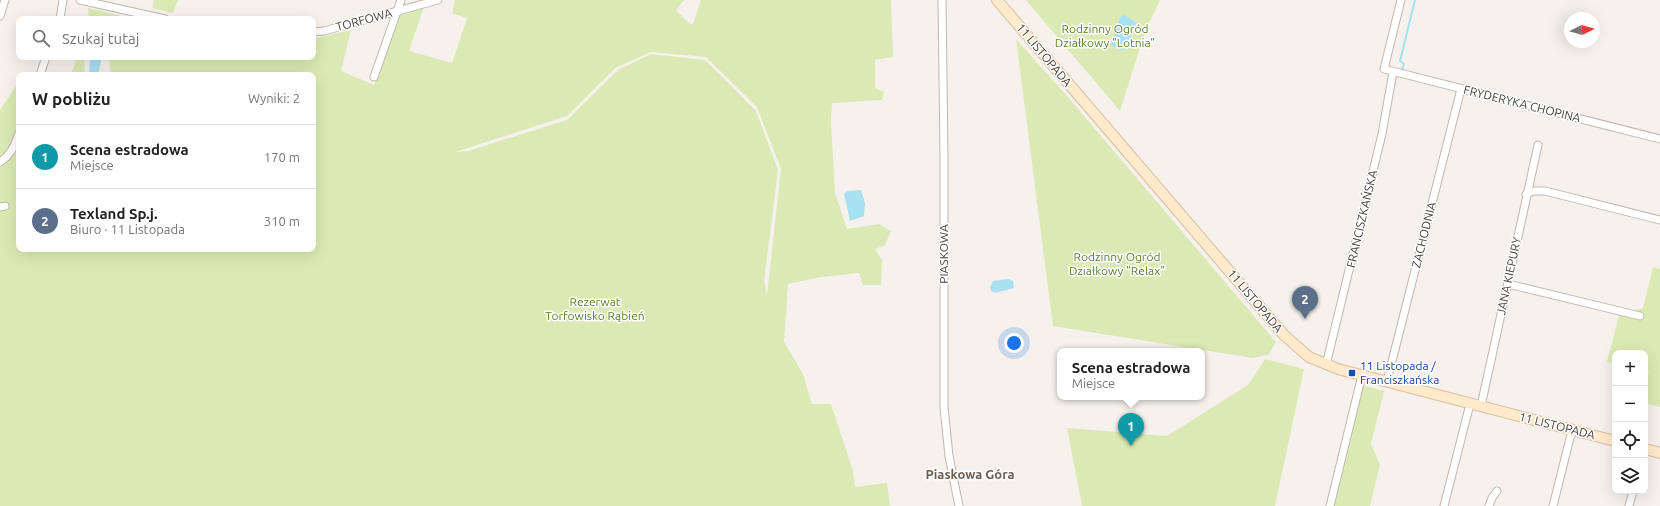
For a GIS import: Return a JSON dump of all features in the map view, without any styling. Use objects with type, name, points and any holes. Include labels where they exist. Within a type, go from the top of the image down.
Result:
[{"type":"street","points":[[0,16],[5,0]]},
{"type":"street","points":[[60,16],[63,0]]},
{"type":"street","points":[[80,0],[152,16]]},
{"type":"street","points":[[374,77],[401,0]]},
{"type":"street","name":"TORFOWA","points":[[316,32],[324,31],[438,0]]},
{"type":"street","name":"PIASKOWA","points":[[942,0],[944,156],[944,407],[948,450],[960,506]]},
{"type":"street","name":"11 LISTOPADA","points":[[997,0],[1284,335],[1309,357],[1326,365],[1362,375],[1612,440]]},
{"type":"street","name":"FRYDERYKA CHOPINA","points":[[1401,0],[1384,69],[1660,139]]},
{"type":"street","points":[[41,72],[45,60]]},
{"type":"street","name":"FRANCISZKAŃSKA","points":[[1326,365],[1382,134],[1393,72]]},
{"type":"street","name":"ZACHODNIA","points":[[1387,381],[1461,89]]},
{"type":"street","points":[[0,162],[7,158],[16,140]]},
{"type":"street","name":"JANA KIEPURY","points":[[1481,406],[1526,194],[1538,145]]},
{"type":"street","points":[[1526,194],[1534,191],[1545,191],[1660,220]]},
{"type":"street","points":[[1508,284],[1640,316]]},
{"type":"street","points":[[1330,506],[1362,375]]},
{"type":"street","points":[[1444,506],[1470,404]]},
{"type":"street","points":[[1553,506],[1572,430]]},
{"type":"street","points":[[1648,450],[1660,453]]},
{"type":"street","points":[[1489,506],[1497,491]]},
{"type":"street","points":[[1629,506],[1632,494]]},
{"type":"green space","points":[[154,0],[178,0],[173,13],[152,8]]},
{"type":"green space","name":"Rezerwat Torfowisko Rąbień","points":[[455,0],[684,0],[676,10],[690,24],[693,24],[701,0],[891,0],[893,57],[875,60],[875,88],[884,92],[882,100],[832,103],[831,121],[835,193],[847,229],[879,224],[891,231],[885,245],[875,249],[882,260],[881,285],[863,285],[859,273],[821,277],[788,284],[784,342],[803,374],[812,404],[831,404],[853,471],[855,487],[887,483],[890,506],[0,506],[0,110],[16,86],[16,252],[316,252],[316,72],[111,72],[109,60],[316,60],[316,38],[351,30],[341,71],[374,85],[399,16],[424,7],[409,51],[452,63],[467,18],[452,13]],"holes":[[[651,52],[706,57],[757,107],[781,169],[767,295],[764,281],[778,170],[756,111],[705,60],[651,54],[618,70],[567,120],[468,151],[455,152],[567,116],[615,68]]]},
{"type":"green space","name":"Rodzinny Ogród Działkowy \"Lotnia\"","points":[[1026,0],[1160,0],[1146,29],[1120,111]]},
{"type":"green space","points":[[88,8],[121,16],[89,16]]},
{"type":"green space","name":"Rodzinny Ogród Działkowy \"Relax\"","points":[[1016,39],[1067,96],[1276,342],[1268,355],[1253,358],[1205,350],[1205,348],[1190,348],[1053,326]]},
{"type":"green space","points":[[76,60],[85,60],[84,72],[72,72]]},
{"type":"green space","points":[[1653,267],[1660,269],[1660,407],[1648,404],[1648,350],[1612,350],[1612,363],[1607,362],[1619,315],[1643,308]]},
{"type":"green space","points":[[1265,359],[1304,369],[1275,506],[1082,506],[1067,428],[1167,436],[1248,385]]},
{"type":"green space","points":[[1362,385],[1384,391],[1371,444],[1380,465],[1370,506],[1334,506]]},
{"type":"water","points":[[1125,15],[1136,23],[1125,49],[1120,50],[1111,45],[1119,20],[1121,16]]},
{"type":"water","points":[[90,60],[101,60],[99,72],[89,72]]},
{"type":"water","points":[[861,190],[865,203],[864,216],[850,221],[844,194],[847,191]]},
{"type":"water","points":[[1008,279],[1013,281],[1014,288],[995,293],[991,291],[990,287],[993,281]]},
{"type":"waterway","points":[[1402,70],[1404,64],[1400,61],[1415,0]]},
{"type":"waterway","points":[[1393,90],[1395,83]]},
{"type":"place","name":"Texland Sp.j.","points":[[1305,319]]},
{"type":"place","name":"11 Listopada / Franciszkańska","points":[[1352,373]]},
{"type":"place","name":"Scena estradowa","points":[[1131,446]]},
{"type":"district","name":"Piaskowa Góra","points":[[970,474]]}]
